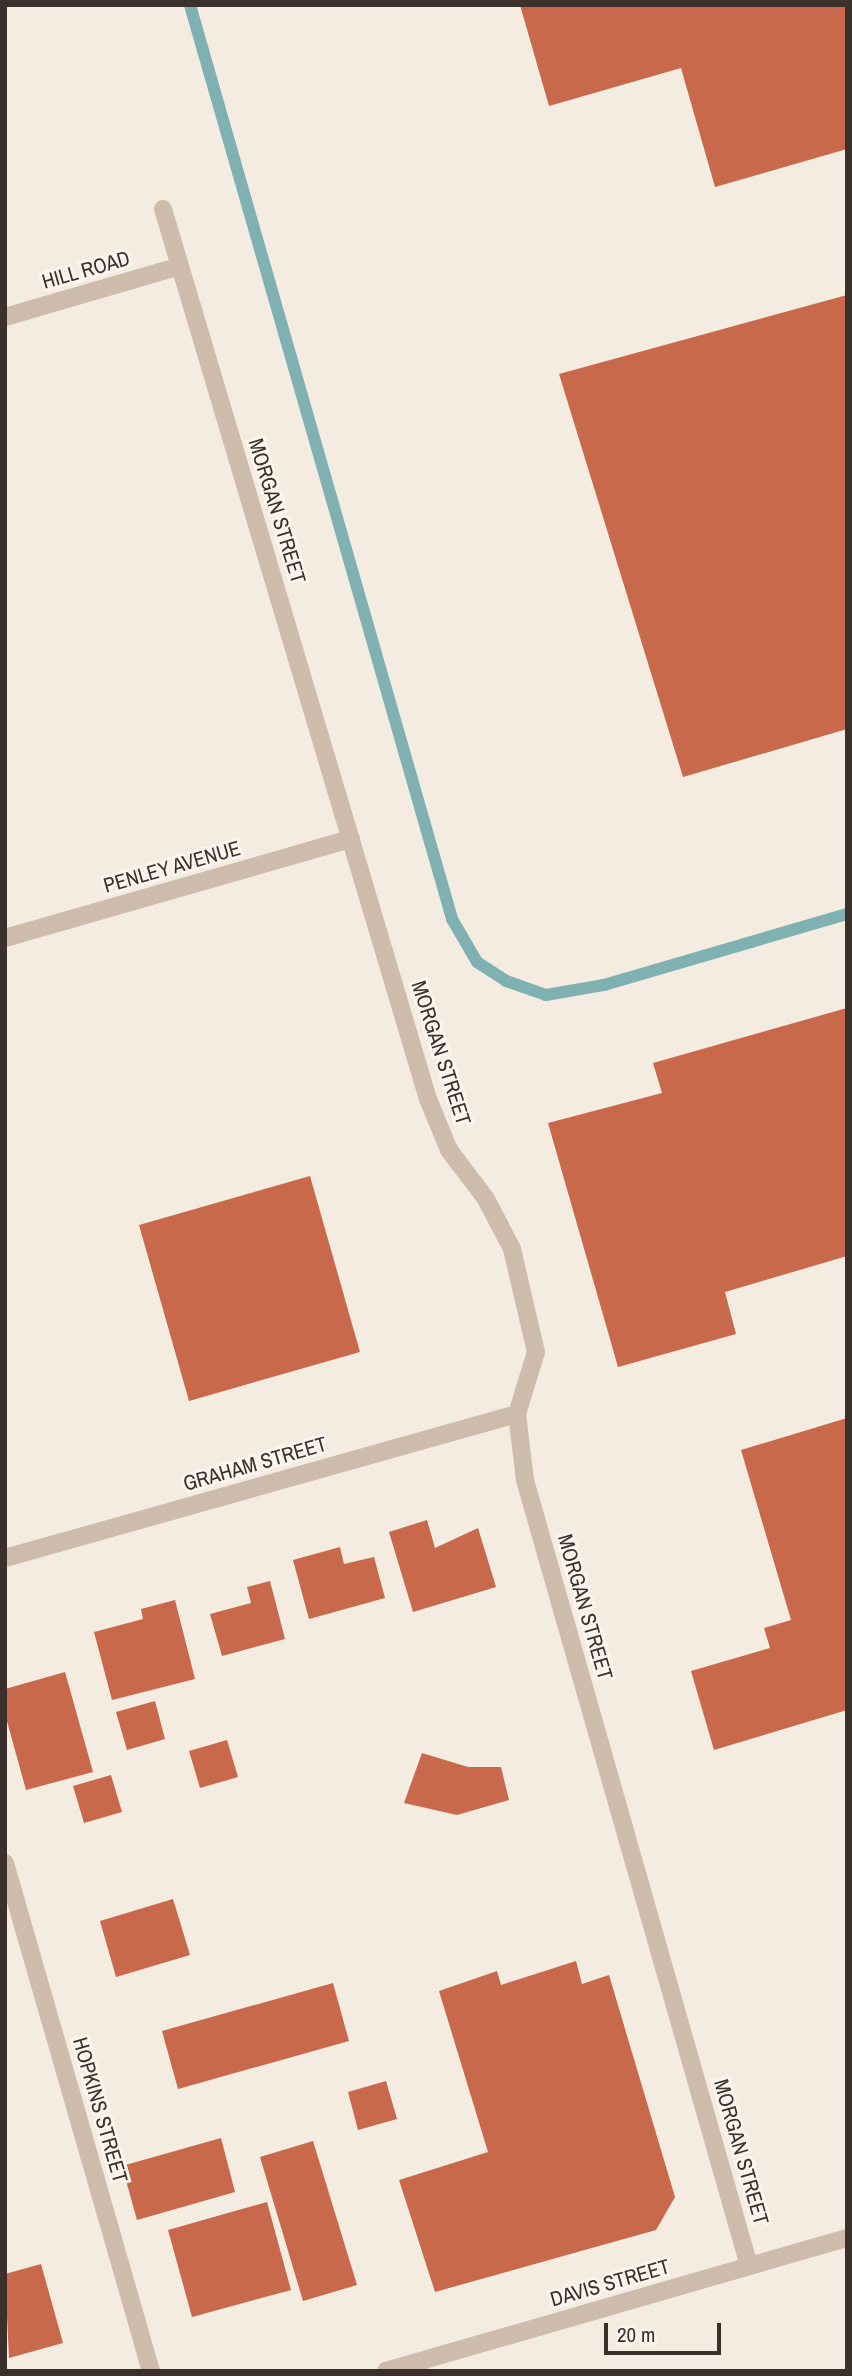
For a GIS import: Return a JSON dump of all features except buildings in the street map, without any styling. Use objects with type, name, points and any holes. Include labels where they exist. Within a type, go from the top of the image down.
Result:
[{"type":"street","name":"MORGAN STREET","points":[[163,209],[428,1099],[449,1150],[485,1199],[512,1249],[536,1352],[517,1414],[525,1480],[749,2266]]},
{"type":"street","name":"HILL ROAD","points":[[5,317],[180,266]]},
{"type":"street","name":"PENLEY AVENUE","points":[[5,938],[351,839]]},
{"type":"street","name":"GRAHAM STREET","points":[[5,1558],[517,1414]]},
{"type":"street","name":"HOPKINS STREET","points":[[5,1863],[151,2371]]},
{"type":"street","name":"DAVIS STREET","points":[[386,2371],[847,2238]]},
{"type":"waterway","points":[[190,5],[452,919],[477,962],[506,981],[546,995],[604,985],[847,914]]}]
